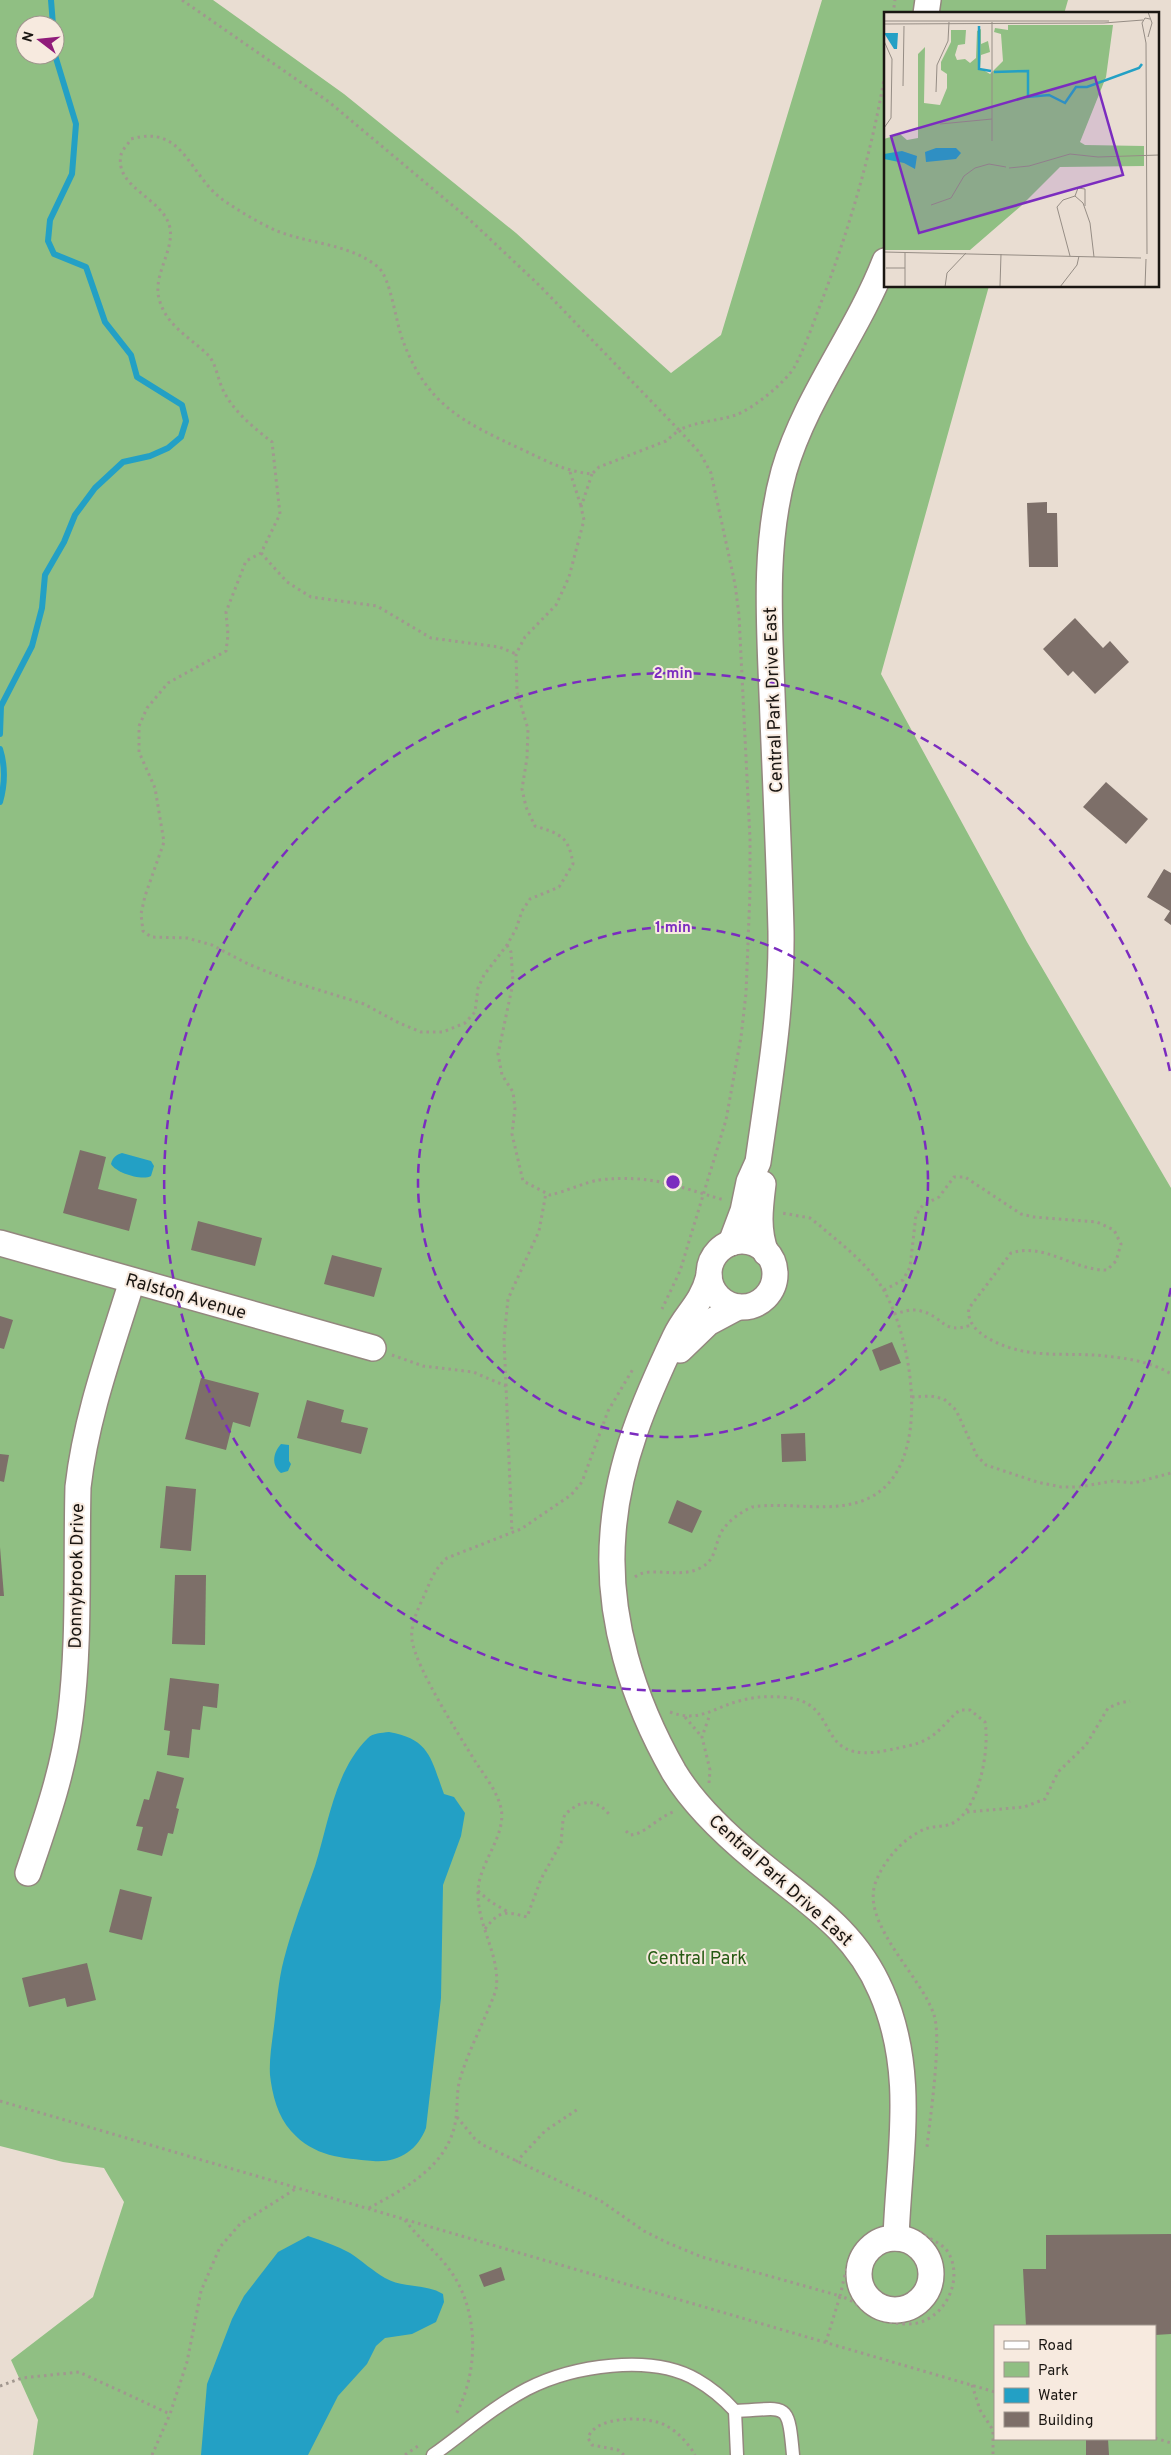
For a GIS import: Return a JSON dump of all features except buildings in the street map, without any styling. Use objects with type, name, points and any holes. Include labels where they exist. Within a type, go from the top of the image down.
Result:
[{"type":"street","name":"Central Park Drive East","points":[[884,263],[867,302],[804,419],[784,470],[773,528],[769,608],[781,972],[779,1022],[758,1162],[749,1182],[743,1211],[731,1243],[714,1256],[700,1301],[676,1335],[631,1440],[619,1486],[612,1536],[615,1606],[626,1664],[675,1773],[695,1800],[736,1843],[819,1909],[839,1928],[863,1958],[880,1988],[899,2042],[903,2080],[903,2120],[896,2238]]},
{"type":"street","name":"Central Park Drive East","points":[[665,1363],[686,1346],[708,1324],[738,1307],[754,1304],[768,1294],[773,1284],[772,1262],[760,1239],[759,1227],[763,1184],[758,1162]]},
{"type":"street","points":[[731,1243],[750,1242],[766,1253]]},
{"type":"street","name":"Ralston Avenue","points":[[0,1243],[373,1348]]},
{"type":"street","points":[[709,1276],[715,1293],[729,1305],[738,1307]]},
{"type":"street","name":"Donnybrook Drive","points":[[28,1873],[55,1792],[70,1719],[74,1670],[78,1487],[81,1458],[93,1410],[132,1281]]},
{"type":"lane","points":[[433,2455],[525,2390],[557,2376],[588,2369],[626,2366],[666,2368],[697,2380],[723,2398],[735,2411],[737,2455]]},
{"type":"lane","points":[[735,2411],[779,2409],[787,2414],[790,2422],[794,2455]]},
{"type":"path","points":[[182,0],[329,102],[470,220],[547,293],[679,430],[700,453],[712,473],[735,584],[739,615],[750,839],[749,939],[741,1037],[726,1120],[680,1271],[660,1313]]},
{"type":"path","points":[[581,507],[592,474],[599,467],[666,442],[679,430],[694,423],[738,414],[768,394],[791,373],[801,354],[818,311],[857,199],[873,141],[884,80]]},
{"type":"path","points":[[570,472],[584,520],[569,577],[556,605],[525,637],[516,654],[517,692],[528,729],[527,758],[522,789],[523,798],[535,826],[553,832],[566,840],[570,846],[573,864],[559,887],[530,900],[522,911],[516,929],[484,974],[478,988],[475,1012],[465,1022],[443,1032],[421,1032],[399,1023],[364,1004],[290,981],[248,964],[212,945],[186,938],[151,937],[143,931],[142,914],[146,896],[164,842],[154,788],[139,752],[139,726],[147,708],[168,683],[226,651],[228,635],[226,612],[246,561],[261,553],[280,514],[280,505],[272,442],[234,408],[223,391],[209,356],[176,328],[160,302],[160,270],[169,242],[170,227],[154,203],[127,181],[122,168],[121,155],[131,139],[146,135],[166,138],[183,153],[210,190],[225,202],[276,230],[353,254],[378,268],[386,280],[403,342],[417,373],[432,393],[454,414],[480,430],[570,472],[592,474]]},
{"type":"path","points":[[261,553],[288,582],[310,597],[377,606],[431,638],[499,647],[516,654]]},
{"type":"path","points":[[506,944],[511,952],[513,983],[498,1054],[502,1075],[513,1092],[515,1108],[512,1134],[523,1180],[550,1196],[598,1180],[609,1181],[629,1177],[660,1181],[728,1202]]},
{"type":"path","points":[[884,1290],[904,1280],[910,1267],[916,1215],[922,1205],[939,1198],[954,1177],[959,1175],[976,1183],[1021,1214],[1034,1218],[1097,1222],[1114,1230],[1121,1244],[1116,1261],[1107,1270],[1093,1271],[1033,1250],[1011,1253],[969,1308],[967,1317],[972,1325],[984,1336],[1023,1351],[1127,1359],[1146,1363],[1171,1374]]},
{"type":"path","points":[[512,1533],[504,1339],[508,1299],[538,1230],[546,1193]]},
{"type":"path","points":[[633,1579],[644,1572],[682,1574],[701,1568],[713,1557],[723,1529],[742,1512],[752,1507],[836,1506],[869,1498],[899,1468],[908,1445],[912,1397],[908,1361],[894,1314],[884,1290],[871,1273],[819,1224],[810,1218],[774,1212]]},
{"type":"path","points":[[894,1314],[910,1310],[922,1311],[935,1317],[949,1328],[960,1329],[972,1325]]},
{"type":"path","points":[[373,1348],[423,1366],[473,1372],[506,1386]]},
{"type":"path","points":[[369,2208],[411,2183],[431,2167],[447,2145],[456,2116],[459,2082],[466,2059],[496,1990],[498,1971],[478,1891],[481,1874],[501,1826],[501,1808],[490,1784],[420,1664],[414,1649],[413,1629],[418,1610],[440,1564],[448,1558],[512,1533],[556,1507],[582,1482],[608,1411],[635,1366]]},
{"type":"path","points":[[912,1397],[931,1396],[944,1399],[956,1410],[977,1456],[986,1465],[1028,1479],[1061,1487],[1079,1487],[1113,1481],[1134,1483],[1171,1473]]},
{"type":"path","points":[[967,1812],[1024,1807],[1045,1799],[1058,1772],[1086,1745],[1108,1708],[1130,1701]]},
{"type":"path","points":[[702,1736],[710,1714]]},
{"type":"path","points":[[685,1716],[702,1736],[711,1777],[710,1783],[705,1788]]},
{"type":"path","points":[[478,1891],[490,1902],[508,1912],[527,1917],[541,1879],[561,1843],[563,1820],[571,1809],[583,1802],[589,1802],[600,1806],[610,1815]]},
{"type":"path","points":[[626,1832],[630,1835],[639,1834],[658,1818],[680,1808]]},
{"type":"path","points":[[486,1929],[493,1919],[508,1912]]},
{"type":"path","points":[[0,2101],[994,2392]]},
{"type":"path","points":[[516,2162],[545,2131],[578,2108]]},
{"type":"path","points":[[456,2116],[475,2139],[516,2162],[601,2201],[644,2231],[668,2243],[702,2257],[840,2296],[826,2342]]},
{"type":"path","points":[[152,2455],[170,2414],[187,2362],[201,2291],[220,2247],[240,2224],[297,2188]]},
{"type":"path","points":[[405,2219],[416,2236],[450,2269],[467,2310],[472,2344],[471,2376],[453,2420]]},
{"type":"path","points":[[0,2386],[22,2378],[79,2372],[170,2414]]},
{"type":"path","points":[[972,2385],[980,2410],[993,2430],[993,2455]]},
{"type":"path","points":[[624,2455],[618,2450],[592,2445],[588,2438],[591,2432],[616,2420],[646,2420],[671,2429],[695,2455]]},
{"type":"path","points":[[1156,2438],[1171,2443]]},
{"type":"green space","name":"Central Park","points":[[0,0],[213,0],[344,94],[516,233],[671,373],[721,335],[822,0],[1068,0],[1065,12],[884,12],[884,288],[988,288],[881,674],[1027,942],[1171,1188],[1171,2455],[33,2455],[38,2420],[11,2360],[93,2297],[124,2202],[104,2168],[63,2162],[0,2146]]},
{"type":"water","points":[[122,1153],[151,1161],[154,1166],[151,1176],[136,1177],[123,1173],[114,1167],[111,1164],[113,1160]]},
{"type":"water","points":[[281,1444],[289,1445],[289,1461],[291,1464],[288,1471],[281,1473],[274,1463],[274,1459],[276,1451]]},
{"type":"water","points":[[389,1732],[403,1735],[421,1745],[432,1761],[444,1794],[454,1797],[465,1813],[461,1836],[443,1885],[441,1998],[426,2128],[417,2143],[406,2154],[391,2160],[373,2161],[329,2155],[300,2140],[286,2125],[276,2105],[272,2090],[270,2063],[282,1967],[340,1782],[357,1751],[368,1738]]},
{"type":"water","points":[[308,2236],[350,2253],[392,2281],[429,2288],[443,2294],[444,2302],[436,2322],[412,2334],[385,2338],[376,2346],[367,2364],[338,2396],[308,2455],[201,2455],[207,2384],[232,2319],[244,2296],[278,2252]]},
{"type":"waterway","points":[[51,0],[52,15]]},
{"type":"waterway","points":[[0,734],[1,706],[32,646],[42,608],[45,575],[64,542],[75,515],[95,488],[123,462],[150,456],[168,448],[181,437],[186,421],[182,405],[137,377],[131,355],[105,322],[86,267],[54,254],[48,241],[50,220],[72,174],[76,124],[58,65]]},
{"type":"waterway","points":[[0,749],[4,776],[0,802]]}]
